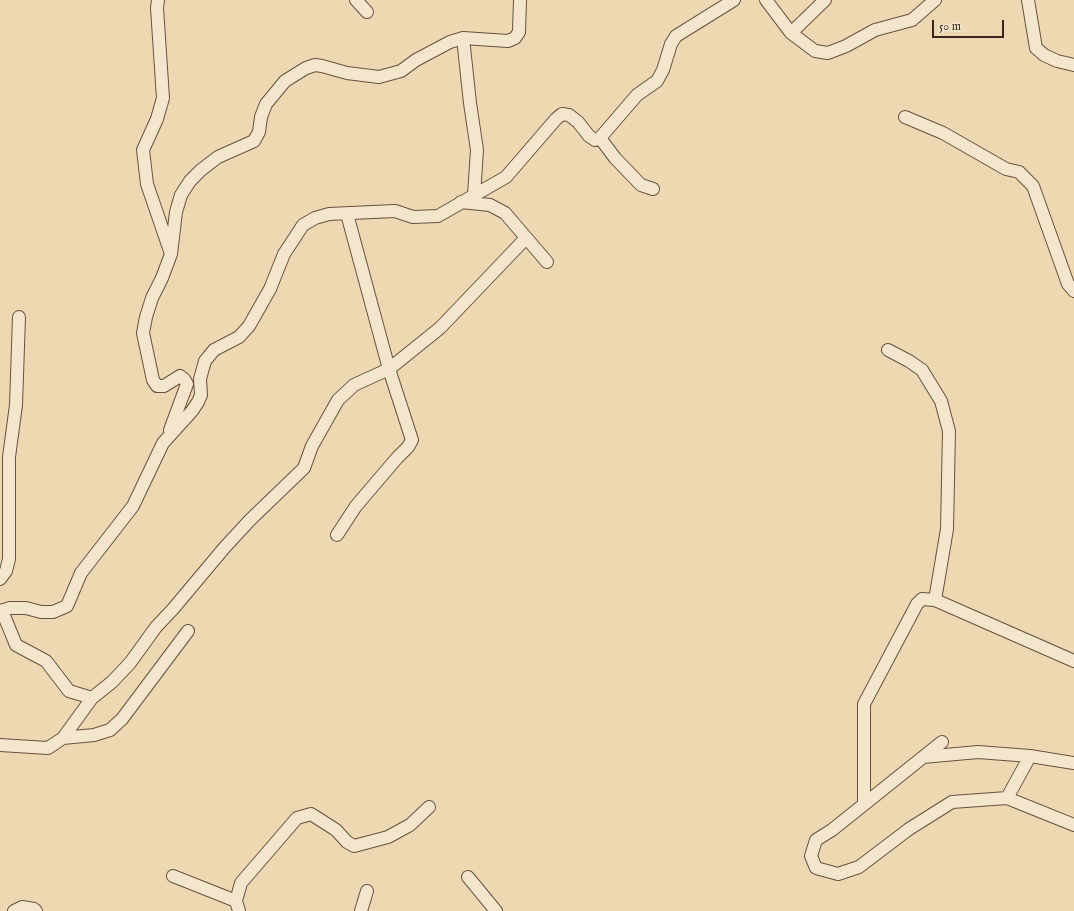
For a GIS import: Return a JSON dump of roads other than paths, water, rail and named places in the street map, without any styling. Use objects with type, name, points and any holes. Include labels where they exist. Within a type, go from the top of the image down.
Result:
[{"type":"street","points":[[158,0],[157,8],[163,98],[157,119],[143,150],[143,156],[147,184],[171,254]]},
{"type":"street","points":[[356,0],[367,12]]},
{"type":"street","points":[[92,698],[69,691],[46,661],[16,645],[5,618],[0,612],[10,608],[26,608],[41,612],[53,612],[66,606],[81,573],[132,506],[173,424],[186,384],[184,379],[180,376],[164,386],[157,386],[153,380],[143,333],[152,298],[162,278],[171,254],[176,212],[181,195],[201,170],[218,158],[254,140],[259,132],[261,117],[266,104],[285,81],[306,68],[315,65],[347,73],[378,77],[390,76],[450,42],[463,38],[508,41],[515,38],[519,32],[521,24],[519,12],[520,0]]},
{"type":"street","points":[[163,443],[192,411],[198,402],[201,395],[200,378],[205,361],[214,350],[240,336],[250,326],[270,289],[284,254],[303,225],[315,218],[329,214],[394,211],[413,216],[438,216],[506,177],[562,114],[569,115],[578,122],[589,136],[595,140],[600,138],[637,95],[657,80],[663,70],[671,44],[676,36],[734,0]]},
{"type":"street","points":[[766,0],[791,33],[815,51],[828,53],[846,46],[875,30],[912,20],[935,0]]},
{"type":"street","points":[[791,33],[825,0]]},
{"type":"street","points":[[1028,0],[1036,48],[1044,55],[1057,61],[1074,64]]},
{"type":"street","points":[[463,38],[477,150],[474,195]]},
{"type":"street","points":[[905,117],[944,133],[1006,169],[1019,172],[1033,186],[1070,283]]},
{"type":"street","points":[[600,138],[615,158],[641,185],[653,189]]},
{"type":"street","points":[[461,202],[490,205],[505,213],[547,262]]},
{"type":"street","points":[[337,535],[356,506],[397,458],[408,448],[412,440],[389,369],[347,214]]},
{"type":"street","points":[[0,745],[48,748],[63,738],[92,698],[112,682],[130,663],[156,627],[173,609],[199,576],[245,525],[304,468],[312,446],[338,400],[354,385],[389,369],[440,328],[526,238]]},
{"type":"street","points":[[1070,283],[1074,264]]},
{"type":"street","points":[[0,579],[6,571],[8,559],[9,457],[16,397],[20,317]]},
{"type":"street","points":[[888,350],[922,370],[941,401],[949,431],[947,529],[935,600]]},
{"type":"street","points":[[864,804],[864,704],[917,604],[922,599],[935,600],[1074,661]]},
{"type":"street","points":[[63,738],[94,735],[110,730],[122,719],[188,631]]},
{"type":"street","points":[[942,742],[816,840],[811,856],[816,868],[838,874],[859,867],[909,830],[952,802],[1007,798],[1074,825]]},
{"type":"street","points":[[923,757],[978,752],[1030,756],[1074,763]]},
{"type":"street","points":[[1007,798],[1030,756]]},
{"type":"street","points":[[173,876],[238,906],[241,883],[297,818],[311,814],[336,830],[347,842],[354,846],[388,836],[410,825],[429,807]]},
{"type":"street","points":[[468,877],[496,911]]},
{"type":"street","points":[[361,911],[367,890]]},
{"type":"street","points":[[14,911],[22,907],[34,909],[36,911]]}]
